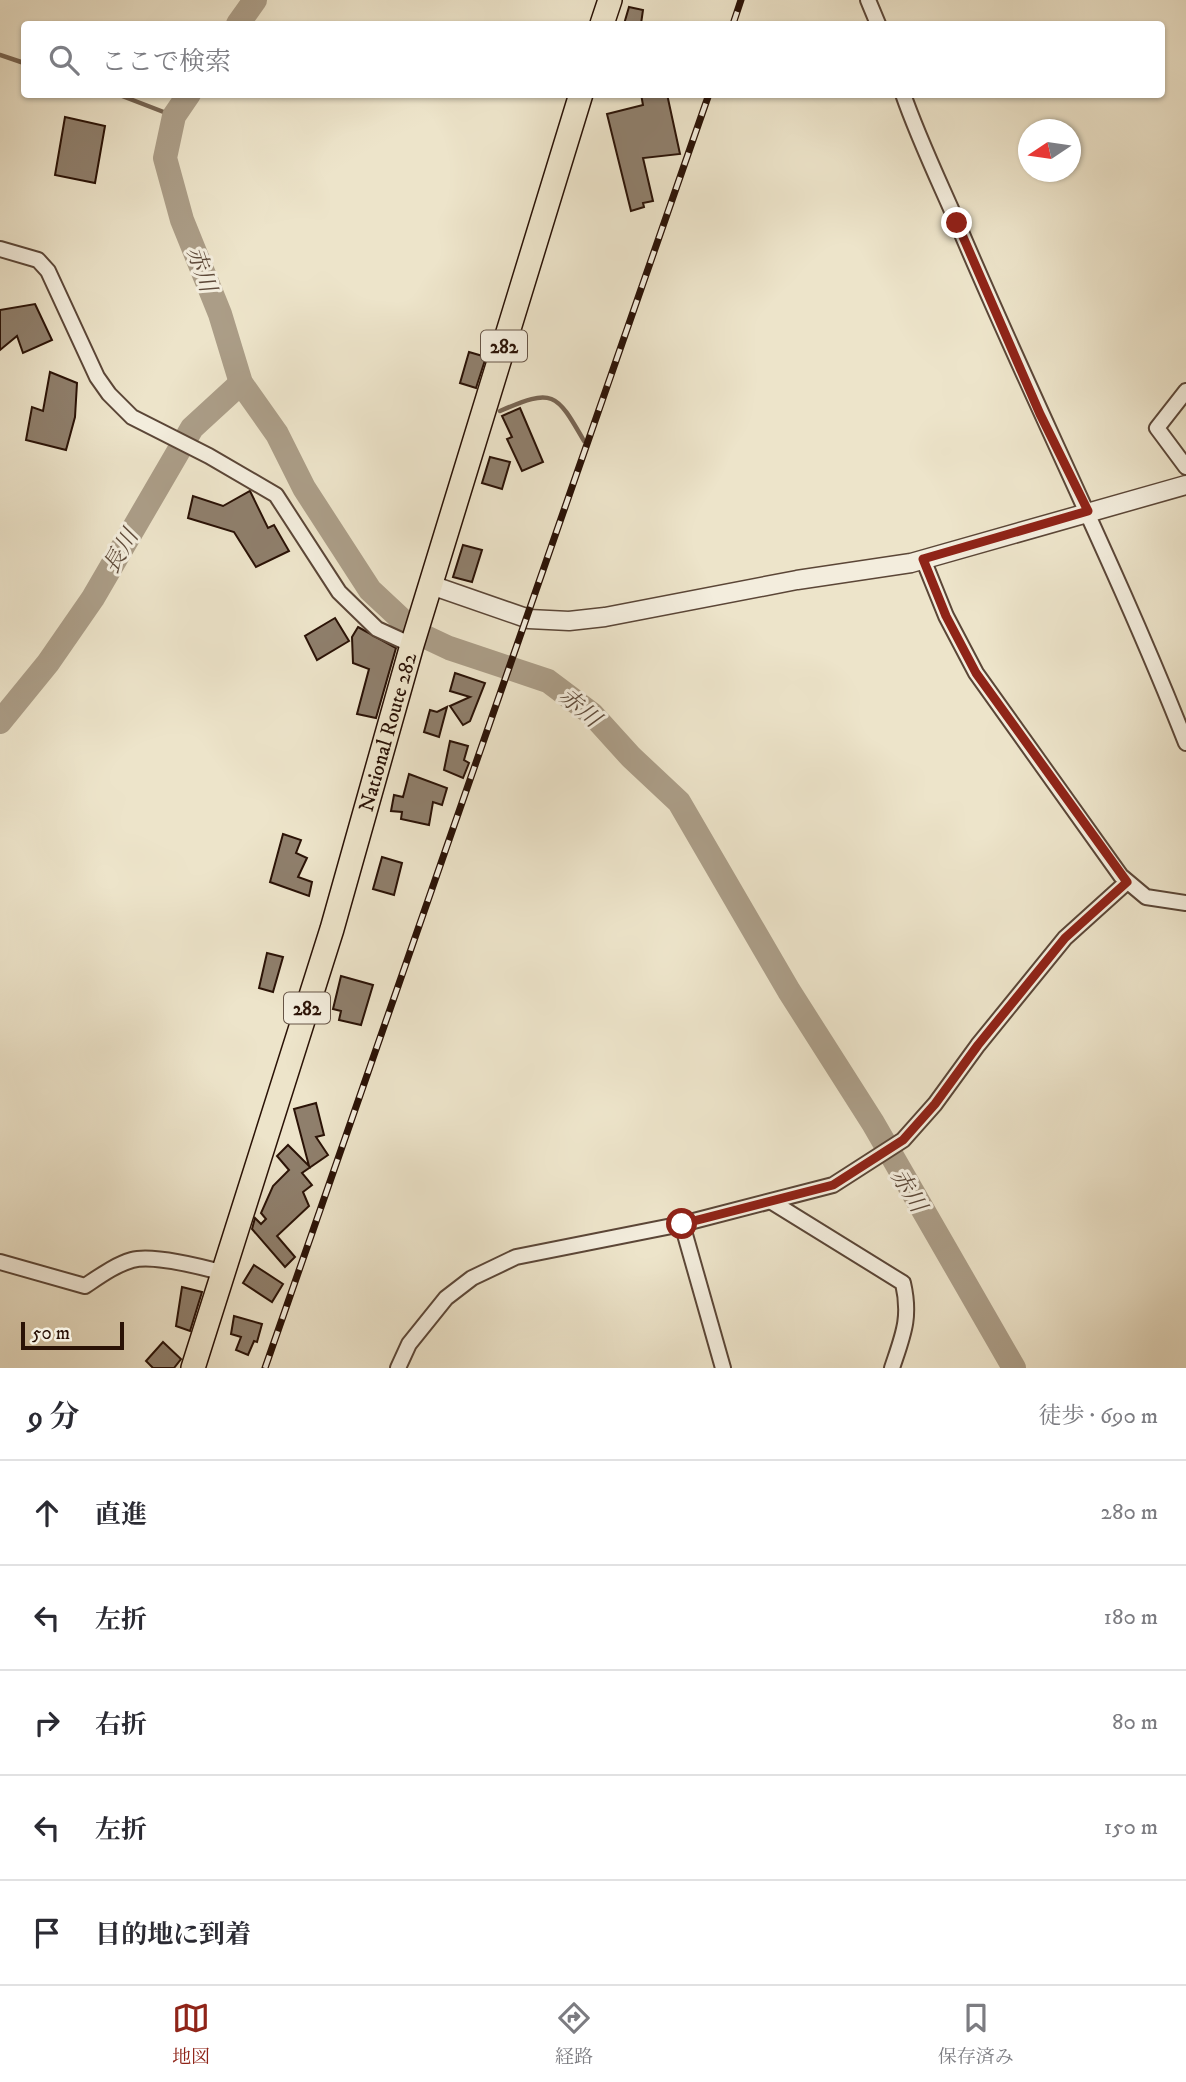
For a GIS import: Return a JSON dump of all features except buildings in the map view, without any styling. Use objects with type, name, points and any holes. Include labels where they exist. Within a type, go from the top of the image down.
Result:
[{"type":"highway","points":[[603,21],[610,0]]},
{"type":"highway","name":"National Route 282","points":[[193,1368],[332,929],[412,645],[580,98]]},
{"type":"street","points":[[868,0],[877,21]]},
{"type":"street","points":[[904,98],[915,129],[1001,328],[1088,511],[1186,743]]},
{"type":"street","points":[[0,249],[38,260],[48,271],[97,377],[132,417],[209,456],[276,495],[339,592],[377,629],[412,645]]},
{"type":"street","points":[[1186,391],[1157,428],[1186,467]]},
{"type":"street","points":[[429,591],[529,619],[569,621],[605,617],[923,559],[1186,485]]},
{"type":"street","points":[[923,559],[946,616],[976,673],[1127,882],[1146,897],[1186,902]]},
{"type":"street","points":[[398,1368],[409,1344],[446,1298],[472,1278],[516,1257],[682,1224],[833,1185],[903,1140],[935,1104],[978,1045],[1065,938],[1127,882]]},
{"type":"street","points":[[772,1202],[903,1283],[908,1306],[907,1321],[892,1368]]},
{"type":"street","points":[[682,1224],[723,1368]]},
{"type":"street","points":[[0,1262],[85,1286],[117,1265],[135,1259],[200,1266],[224,1273]]},
{"type":"waterway","name":"赤川","points":[[240,21],[255,0]]},
{"type":"waterway","points":[[0,55],[21,62]]},
{"type":"waterway","points":[[127,98],[174,116]]},
{"type":"waterway","name":"赤川","points":[[186,98],[174,116],[165,158],[182,220],[220,314],[241,383],[277,434],[304,488],[370,590],[415,632],[449,648],[548,681],[592,714],[631,757],[679,802],[789,991],[873,1123],[1014,1368]]},
{"type":"waterway","name":"長川","points":[[0,722],[48,663],[93,598],[192,428],[241,383]]},
{"type":"waterway","points":[[500,411],[532,399],[551,399],[567,412],[584,441]]},
{"type":"railway","points":[[734,21],[741,0]]},
{"type":"railway","points":[[265,1368],[708,98]]},
{"type":"route","points":[[682,1224],[765,1205],[833,1185],[903,1140],[935,1104],[978,1045],[1065,938],[1127,882],[1046,774],[976,673],[946,616],[923,559],[1088,511],[1040,414],[957,223]]}]
